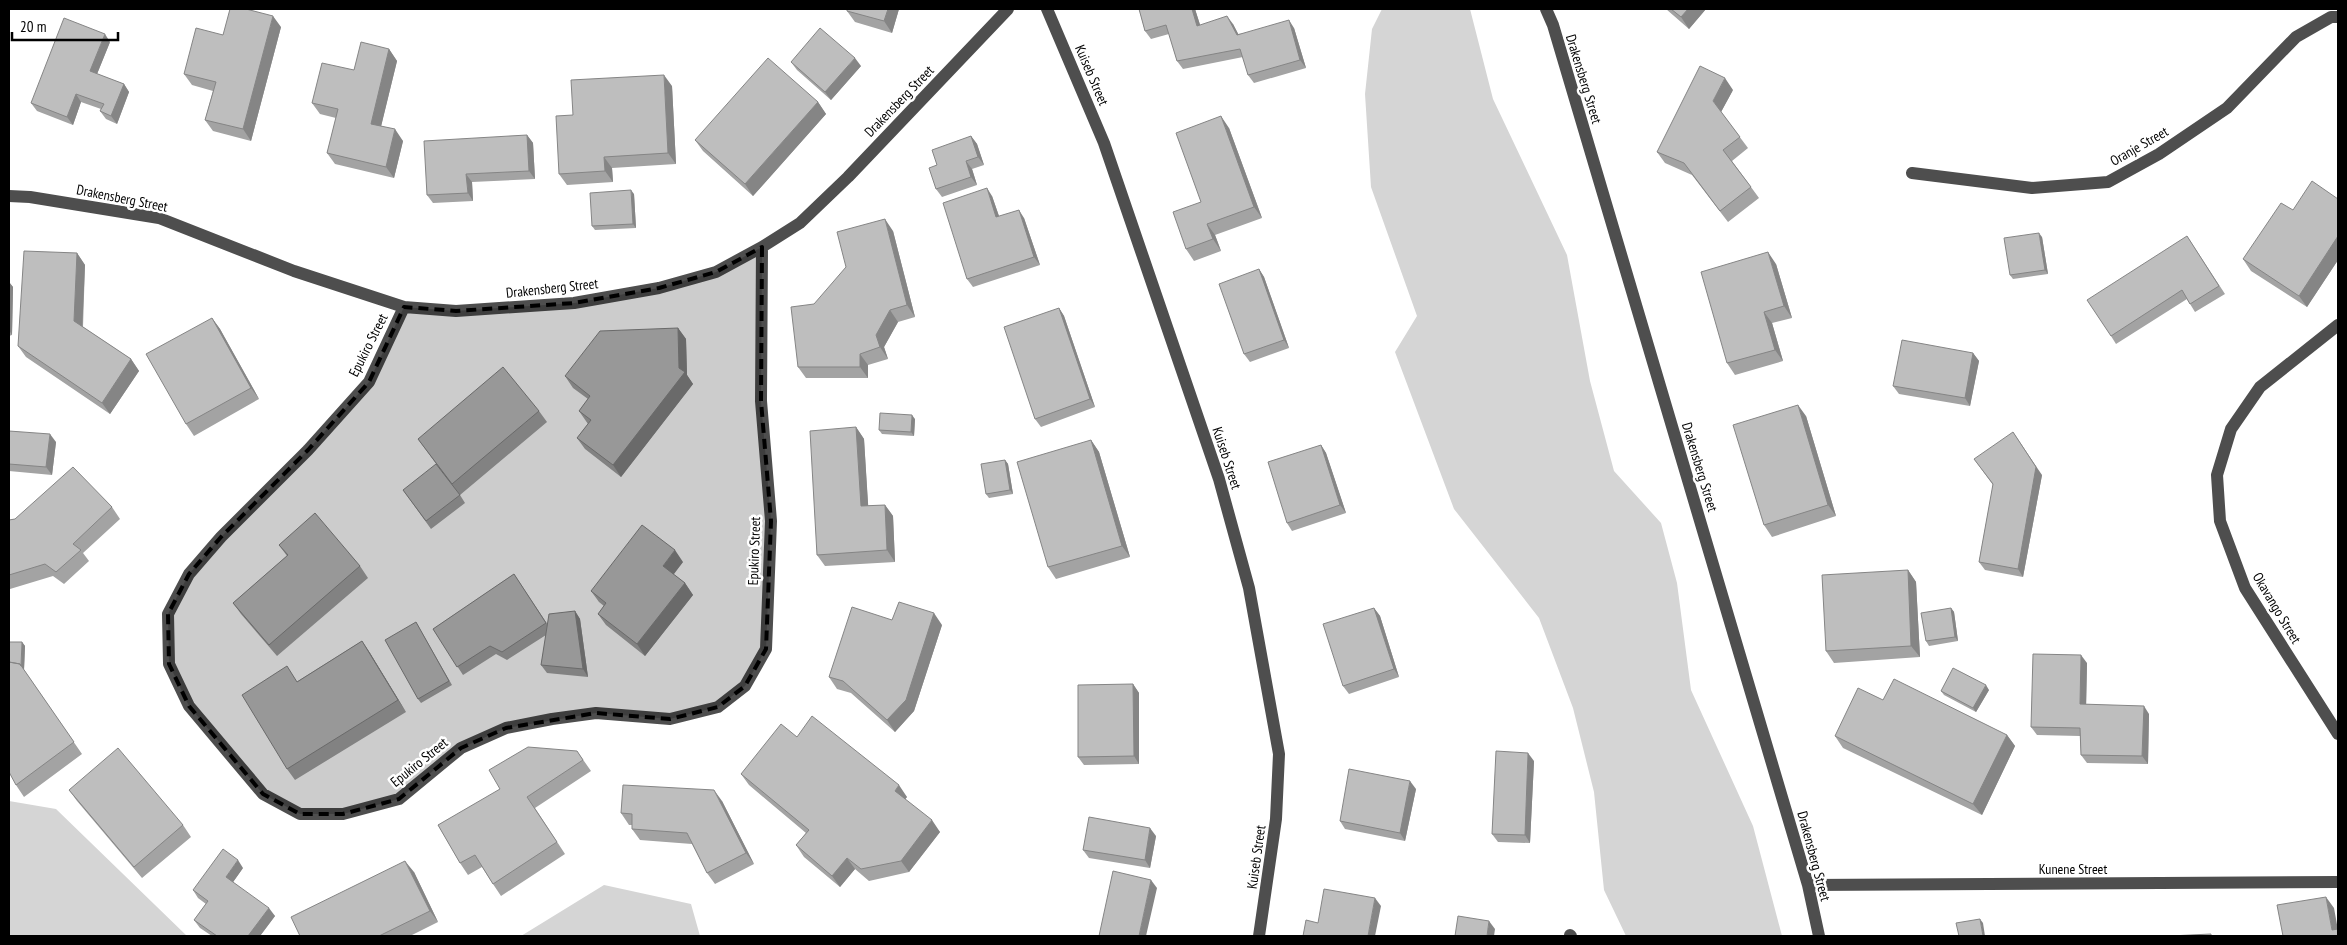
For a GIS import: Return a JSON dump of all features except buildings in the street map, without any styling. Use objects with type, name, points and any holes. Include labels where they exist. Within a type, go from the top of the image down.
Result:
[{"type":"street","name":"Drakensberg Street","points":[[9,196],[30,197],[160,218],[294,271],[404,307],[456,311],[574,303],[659,288],[716,272],[762,248],[800,223],[848,177],[1008,9]]},
{"type":"street","name":"Kuiseb Street","points":[[1047,9],[1104,143],[1219,479],[1249,588],[1279,754],[1276,818],[1259,936]]},
{"type":"street","name":"Drakensberg Street","points":[[1546,9],[1553,25],[1808,885],[1819,936]]},
{"type":"street","name":"Oranje Street","points":[[1912,173],[2032,188],[2108,182],[2159,154],[2227,108],[2296,37],[2331,17],[2338,17]]},
{"type":"street","name":"Epukiro Street","points":[[404,307],[369,382],[308,450],[221,537],[189,574],[168,614],[169,664],[189,706],[263,794],[300,814],[343,814],[399,799],[461,748],[506,728],[552,718],[596,713],[670,719],[718,707],[745,686],[766,649],[772,521],[761,401],[762,248]]},
{"type":"street","name":"Okavango Street","points":[[2338,325],[2260,387],[2231,429],[2217,475],[2220,521],[2245,588],[2338,734]]},
{"type":"street","name":"Kunene Street","points":[[1808,885],[2338,882]]},
{"type":"highlighted area","points":[[762,247],[761,401],[771,521],[766,649],[745,686],[718,707],[670,719],[596,713],[506,728],[461,748],[399,799],[343,814],[300,814],[263,794],[189,706],[169,664],[168,614],[189,574],[221,537],[308,450],[369,382],[404,307],[456,311],[574,303],[659,288],[716,272]]},
{"type":"shaded area","points":[[1382,9],[1470,9],[1493,99],[1567,255],[1590,381],[1614,471],[1661,523],[1677,583],[1691,690],[1753,826],[1782,936],[1626,936],[1604,890],[1594,792],[1573,708],[1539,618],[1454,509],[1395,352],[1417,316],[1371,187],[1365,94],[1372,29]]},
{"type":"shaded area","points":[[9,801],[56,809],[187,936],[9,936]]},
{"type":"shaded area","points":[[604,885],[691,904],[700,936],[521,936]]}]
